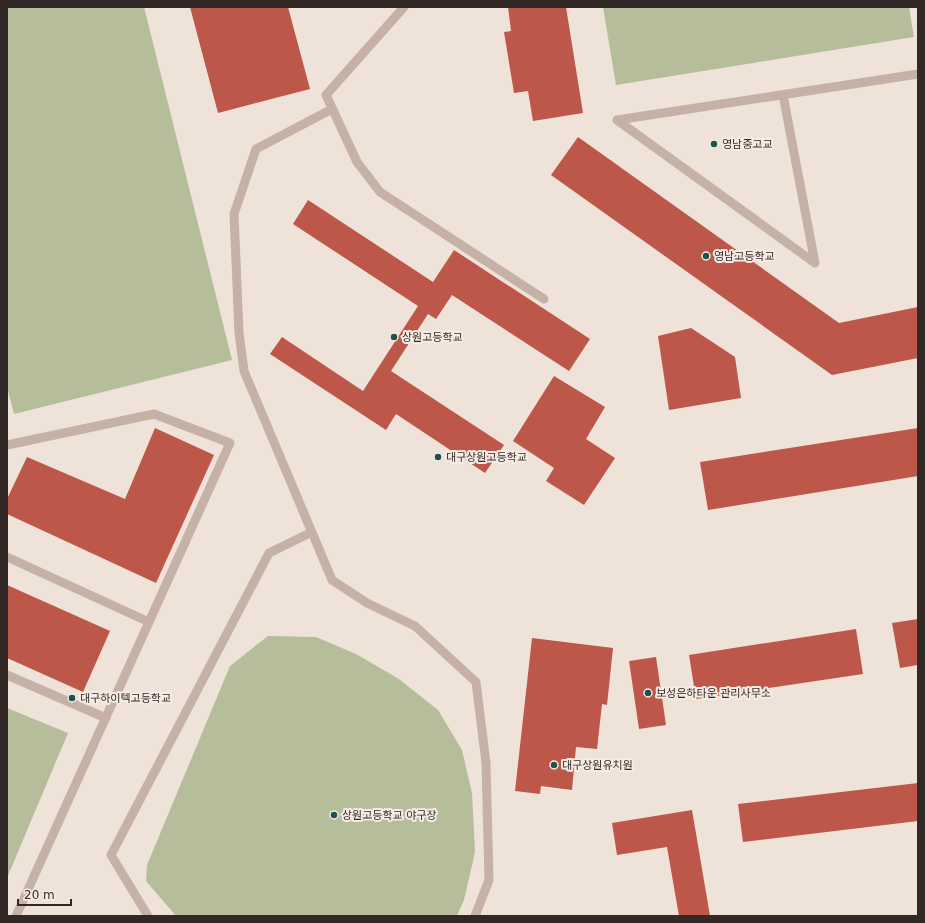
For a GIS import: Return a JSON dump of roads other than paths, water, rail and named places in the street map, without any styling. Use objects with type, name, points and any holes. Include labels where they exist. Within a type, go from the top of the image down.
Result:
[{"type":"lane","points":[[404,7],[326,95],[357,162],[380,192],[544,299]]},
{"type":"lane","points":[[783,95],[815,262],[617,120],[918,74]]},
{"type":"lane","points":[[332,109],[256,149],[234,214],[239,333],[244,372],[332,580],[367,603],[415,626],[476,682],[486,763],[488,880],[475,916]]},
{"type":"lane","points":[[7,445],[154,414],[230,443],[16,916]]},
{"type":"lane","points":[[148,916],[111,855],[269,553],[312,532]]},
{"type":"lane","points":[[7,557],[149,622]]},
{"type":"lane","points":[[7,675],[106,718]]},
{"type":"place","name":"영남중고교","points":[[714,144]]},
{"type":"place","name":"영남고등학교","points":[[706,256]]},
{"type":"place","name":"상원고등학교","points":[[394,337]]},
{"type":"place","name":"대구상원고등학교","points":[[438,457]]},
{"type":"place","name":"보성은하타운 관리사무소","points":[[648,693]]},
{"type":"place","name":"대구하이텍고등학교","points":[[72,698]]},
{"type":"place","name":"대구상원유치원","points":[[554,765]]},
{"type":"place","name":"상원고등학교 야구장","points":[[334,815]]}]
